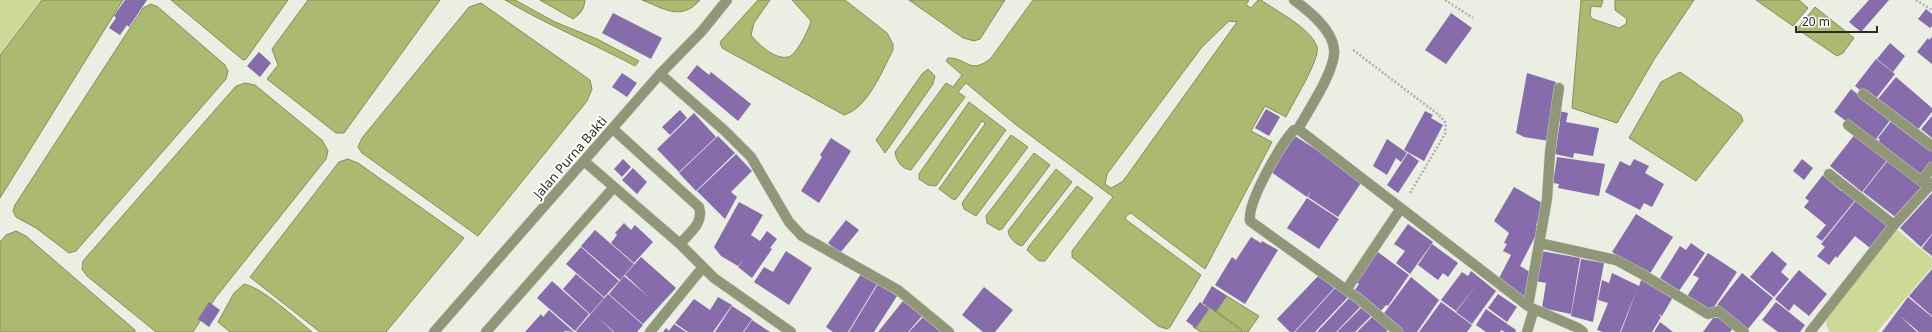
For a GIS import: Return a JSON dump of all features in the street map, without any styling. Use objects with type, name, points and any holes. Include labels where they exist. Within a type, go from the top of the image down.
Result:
[{"type":"street","name":"Jalan Purna Bakti","points":[[434,332],[660,74],[702,31],[727,0]]},
{"type":"street","points":[[1294,0],[1310,12],[1326,29],[1334,48],[1332,65],[1298,129],[1292,132],[1268,170],[1251,208],[1250,221],[1346,290],[1398,332]]},
{"type":"street","points":[[660,74],[725,130],[751,157],[789,222],[802,236],[898,290],[949,332]]},
{"type":"street","points":[[1527,332],[1539,243],[1547,199],[1550,152],[1560,88]]},
{"type":"street","points":[[1863,94],[1932,146]]},
{"type":"street","points":[[1848,125],[1928,184]]},
{"type":"street","points":[[613,129],[699,207],[702,215],[700,221],[680,244]]},
{"type":"street","points":[[1298,129],[1531,308],[1584,332]]},
{"type":"street","points":[[584,161],[680,244],[714,278],[791,332]]},
{"type":"street","points":[[1815,330],[1894,225],[1928,184],[1932,167]]},
{"type":"street","points":[[1829,174],[1894,225]]},
{"type":"street","points":[[486,332],[614,187]]},
{"type":"street","points":[[1346,290],[1401,208]]},
{"type":"street","points":[[1539,243],[1616,260],[1708,314],[1718,311],[1744,332]]},
{"type":"street","points":[[650,332],[703,267]]},
{"type":"path","points":[[1446,0],[1473,18]]},
{"type":"path","points":[[1916,0],[1932,10]]},
{"type":"path","points":[[1351,48],[1440,115],[1446,124],[1445,134],[1401,208]]},
{"type":"shaded area","points":[[0,0],[41,0],[0,53]]},
{"type":"shaded area","points":[[42,0],[123,0],[0,198],[0,55]]},
{"type":"shaded area","points":[[171,0],[288,0],[246,59],[243,60]]},
{"type":"shaded area","points":[[308,0],[440,0],[344,133],[336,133],[267,79],[278,65],[272,49]]},
{"type":"shaded area","points":[[505,0],[515,0],[555,22],[597,39],[639,61],[635,66],[537,18]]},
{"type":"shaded area","points":[[540,0],[585,0],[582,11],[573,19]]},
{"type":"shaded area","points":[[642,0],[700,0],[693,7],[679,12],[665,9]]},
{"type":"shaded area","points":[[758,0],[770,0],[754,23],[751,35],[762,47],[778,56],[788,57],[795,52],[805,36],[811,21],[792,0],[845,0],[887,33],[893,44],[893,50],[873,88],[860,105],[853,111],[844,115],[722,48],[720,42]]},
{"type":"shaded area","points":[[909,0],[1005,0],[980,39],[974,41],[963,38]]},
{"type":"shaded area","points":[[1033,0],[1249,0],[1246,5],[1251,8],[1258,0],[1261,0],[1301,27],[1308,33],[1317,47],[1315,61],[1311,71],[1286,117],[1265,106],[1251,131],[1272,142],[1205,269],[1131,213],[1127,215],[1125,219],[1201,275],[1170,327],[1167,329],[1158,326],[1072,257],[1072,251],[1113,197],[1015,124],[966,83],[958,92],[965,97],[911,170],[902,166],[898,161],[895,152],[946,83],[953,87],[962,75],[946,61],[948,58],[954,58],[973,66],[984,63],[991,58]],"holes":[[[1229,21],[1237,22],[1122,182],[1111,188],[1105,184],[1107,174],[1202,47]]]},
{"type":"shaded area","points":[[1581,0],[1603,0],[1601,7],[1591,6],[1590,16],[1593,19],[1619,28],[1626,24],[1627,19],[1615,10],[1615,0],[1694,0],[1655,58],[1617,123],[1572,108]]},
{"type":"shaded area","points":[[1756,0],[1799,0],[1808,8],[1793,26]]},
{"type":"shaded area","points":[[481,3],[590,80],[592,89],[587,101],[478,236],[362,153],[358,147],[362,138],[469,7]]},
{"type":"shaded area","points":[[151,4],[158,7],[225,65],[228,71],[226,79],[76,251],[69,253],[36,228],[16,217],[13,211],[15,205],[143,8]]},
{"type":"shaded area","points":[[1815,7],[1854,38],[1843,53],[1837,56],[1797,29]]},
{"type":"shaded area","points":[[928,69],[935,76],[933,84],[885,153],[876,140],[922,74]]},
{"type":"shaded area","points":[[1680,72],[1741,115],[1743,121],[1696,181],[1629,138],[1661,82]]},
{"type":"shaded area","points":[[245,83],[255,85],[322,140],[328,151],[326,159],[216,297],[193,332],[156,332],[87,276],[82,269],[83,261],[236,86]]},
{"type":"shaded area","points":[[969,102],[1006,130],[954,200],[939,189],[985,124],[984,122],[982,121],[936,186],[928,185],[919,179],[919,174]]},
{"type":"shaded area","points":[[1011,135],[1028,147],[976,216],[964,209],[962,203]]},
{"type":"shaded area","points":[[1034,153],[1050,165],[1002,229],[999,230],[987,223],[986,216]]},
{"type":"shaded area","points":[[348,159],[358,163],[464,238],[386,332],[320,332],[250,277],[339,162]]},
{"type":"shaded area","points":[[1056,169],[1072,182],[1023,245],[1019,245],[1011,238],[1008,231]]},
{"type":"shaded area","points":[[1077,186],[1093,198],[1045,261],[1039,261],[1027,250]]},
{"type":"shaded area","points":[[1896,229],[1932,258],[1932,267],[1877,332],[1830,332],[1826,325],[1827,316]]},
{"type":"shaded area","points":[[16,231],[26,236],[135,330],[135,332],[0,332],[0,242],[6,235]]},
{"type":"shaded area","points":[[244,284],[260,291],[270,298],[312,332],[230,332],[218,322],[234,293]]},
{"type":"shaded area","points":[[1217,290],[1259,316],[1248,332],[1245,332],[1208,305]]},
{"type":"shaded area","points":[[1207,305],[1243,332],[1201,332],[1193,327]]},
{"type":"building","points":[[125,0],[147,0],[129,27],[127,25],[120,35],[109,28],[116,18],[114,16]]},
{"type":"building","points":[[1869,0],[1889,0],[1861,32],[1849,22]]},
{"type":"building","points":[[1926,9],[1932,14],[1932,26],[1930,28],[1918,19]]},
{"type":"building","points":[[613,13],[662,38],[651,59],[602,33]]},
{"type":"building","points":[[1451,13],[1472,28],[1446,64],[1425,50]]},
{"type":"building","points":[[1932,37],[1932,64],[1917,52],[1928,38],[1929,40]]},
{"type":"building","points":[[1890,43],[1905,56],[1893,72],[1877,59]]},
{"type":"building","points":[[259,52],[271,63],[260,77],[247,66]]},
{"type":"building","points":[[1876,59],[1895,74],[1874,101],[1855,86]]},
{"type":"building","points":[[697,65],[709,75],[711,72],[751,104],[738,121],[687,78]]},
{"type":"building","points":[[622,73],[637,83],[627,97],[612,87]]},
{"type":"building","points":[[1527,73],[1556,82],[1549,141],[1524,137],[1516,133]]},
{"type":"building","points":[[1896,77],[1932,108],[1932,112],[1916,132],[1877,100]]},
{"type":"building","points":[[1851,89],[1891,119],[1876,139],[1879,141],[1876,144],[1834,112]]},
{"type":"building","points":[[1266,109],[1280,117],[1269,136],[1255,128]]},
{"type":"building","points":[[680,110],[687,118],[670,135],[662,127]]},
{"type":"building","points":[[1425,111],[1433,115],[1431,118],[1443,125],[1424,161],[1404,150]]},
{"type":"building","points":[[1559,111],[1568,113],[1566,122],[1599,128],[1593,156],[1574,153],[1573,158],[1555,154],[1560,122],[1558,122]]},
{"type":"building","points":[[694,113],[716,137],[679,172],[657,149]]},
{"type":"building","points":[[1932,116],[1932,138],[1921,129]]},
{"type":"building","points":[[1892,120],[1932,149],[1932,164],[1922,178],[1877,145],[1880,140],[1878,138]]},
{"type":"building","points":[[1856,133],[1888,159],[1862,192],[1830,166]]},
{"type":"building","points":[[718,136],[735,153],[696,191],[679,173]]},
{"type":"building","points":[[1295,136],[1363,180],[1338,217],[1308,197],[1311,191],[1307,197],[1271,172]]},
{"type":"building","points":[[831,138],[851,151],[819,203],[801,191],[822,157],[820,155]]},
{"type":"building","points":[[1387,139],[1407,153],[1401,162],[1396,158],[1387,175],[1373,166]]},
{"type":"building","points":[[1408,153],[1419,161],[1398,193],[1387,185]]},
{"type":"building","points":[[736,154],[752,171],[731,192],[737,197],[725,219],[697,191]]},
{"type":"building","points":[[1557,157],[1605,164],[1599,196],[1558,188],[1559,184],[1553,183]]},
{"type":"building","points":[[623,159],[631,167],[622,177],[614,169]]},
{"type":"building","points":[[1634,159],[1649,166],[1645,173],[1664,184],[1652,207],[1644,203],[1640,210],[1605,192],[1620,161],[1630,166]]},
{"type":"building","points":[[1802,159],[1813,168],[1804,180],[1793,171]]},
{"type":"building","points":[[1889,159],[1924,186],[1898,219],[1863,192]]},
{"type":"building","points":[[633,168],[647,182],[637,194],[622,180]]},
{"type":"building","points":[[1823,175],[1841,191],[1843,189],[1856,199],[1822,241],[1816,237],[1826,225],[1804,207],[1809,201],[1805,198]]},
{"type":"building","points":[[1514,187],[1544,204],[1543,211],[1536,225],[1540,227],[1520,266],[1530,272],[1528,275],[1530,276],[1527,299],[1498,280],[1511,255],[1503,251],[1507,244],[1504,243],[1509,233],[1494,221]]},
{"type":"building","points":[[1932,193],[1932,234],[1921,247],[1900,228]]},
{"type":"building","points":[[1307,198],[1339,219],[1319,249],[1287,228]]},
{"type":"building","points":[[1857,199],[1888,226],[1870,248],[1855,236],[1837,258],[1836,256],[1829,265],[1817,256],[1825,247],[1821,244]]},
{"type":"building","points":[[739,202],[763,215],[751,235],[760,241],[767,231],[777,239],[752,278],[738,267],[744,259],[738,266],[721,256],[714,247]]},
{"type":"building","points":[[1636,214],[1673,237],[1649,275],[1612,252]]},
{"type":"building","points":[[846,220],[859,230],[840,253],[828,243]]},
{"type":"building","points":[[624,223],[631,230],[635,225],[653,242],[634,263],[611,243],[617,235],[615,233]]},
{"type":"building","points":[[1408,224],[1433,242],[1410,274],[1396,263],[1405,251],[1394,244]]},
{"type":"building","points":[[595,230],[634,264],[620,280],[581,246]]},
{"type":"building","points":[[1932,235],[1932,256],[1922,248]]},
{"type":"building","points":[[1251,237],[1278,250],[1245,304],[1215,285],[1232,257],[1236,260]]},
{"type":"building","points":[[1691,243],[1705,253],[1679,291],[1660,278],[1680,246],[1686,250]]},
{"type":"building","points":[[1432,244],[1458,263],[1448,277],[1443,273],[1438,280],[1418,265]]},
{"type":"building","points":[[581,247],[619,281],[604,297],[566,264]]},
{"type":"building","points":[[1375,250],[1409,275],[1388,306],[1386,305],[1380,312],[1354,291],[1359,284],[1354,281]]},
{"type":"building","points":[[786,251],[812,268],[789,305],[754,282],[764,267],[773,272]]},
{"type":"building","points":[[1541,251],[1580,258],[1571,314],[1542,308],[1546,283],[1536,281]]},
{"type":"building","points":[[1772,251],[1787,264],[1781,272],[1789,279],[1774,297],[1750,277]]},
{"type":"building","points":[[1708,253],[1737,272],[1712,310],[1704,306],[1702,308],[1686,298],[1699,278],[1693,275]]},
{"type":"building","points":[[641,257],[676,288],[643,324],[609,294],[624,276],[649,297],[625,275]]},
{"type":"building","points":[[1581,259],[1604,263],[1593,322],[1571,316]]},
{"type":"building","points":[[1932,269],[1932,316],[1909,296]]},
{"type":"building","points":[[1799,270],[1827,294],[1809,316],[1794,304],[1789,311],[1775,299]]},
{"type":"building","points":[[1471,271],[1496,291],[1472,324],[1456,312],[1478,283],[1456,311],[1441,300],[1462,272],[1468,276]]},
{"type":"building","points":[[1321,273],[1337,285],[1294,332],[1290,332],[1277,319]]},
{"type":"building","points":[[1612,273],[1639,286],[1642,278],[1673,297],[1662,316],[1658,314],[1661,317],[1652,332],[1621,332],[1638,287],[1620,332],[1603,332],[1597,330],[1608,303],[1598,300],[1602,280],[1609,283]]},
{"type":"building","points":[[1742,273],[1773,298],[1748,329],[1717,305]]},
{"type":"building","points":[[576,274],[604,298],[590,314],[563,289]]},
{"type":"building","points":[[861,274],[877,284],[848,332],[833,332],[826,327]]},
{"type":"building","points":[[1411,277],[1439,300],[1417,332],[1402,332],[1382,316]]},
{"type":"building","points":[[552,281],[589,314],[575,331],[537,298]]},
{"type":"building","points":[[878,284],[897,296],[874,332],[849,332]]},
{"type":"building","points":[[1338,285],[1349,296],[1315,332],[1295,332]]},
{"type":"building","points":[[1212,286],[1227,296],[1216,312],[1202,303]]},
{"type":"building","points":[[984,287],[1013,310],[995,332],[983,332],[962,315]]},
{"type":"building","points":[[608,294],[643,325],[637,332],[614,332],[596,315],[613,332],[577,332],[576,331]]},
{"type":"building","points":[[1498,294],[1517,307],[1507,322],[1488,308]]},
{"type":"building","points":[[718,297],[732,305],[713,332],[688,332],[675,323],[694,299],[710,310]]},
{"type":"building","points":[[1350,297],[1362,305],[1336,332],[1317,332]]},
{"type":"building","points":[[1908,297],[1932,317],[1932,332],[1919,332],[1899,315],[1917,332],[1882,332]]},
{"type":"building","points":[[903,301],[922,316],[908,332],[878,332]]},
{"type":"building","points":[[209,302],[220,310],[209,327],[198,319]]},
{"type":"building","points":[[1200,302],[1209,309],[1196,328],[1186,321]]},
{"type":"building","points":[[1441,302],[1472,325],[1467,332],[1419,332]]},
{"type":"building","points":[[1776,302],[1805,325],[1800,332],[1778,332],[1762,320]]},
{"type":"building","points":[[732,306],[752,319],[743,332],[715,332]]},
{"type":"building","points":[[1363,306],[1372,315],[1355,332],[1337,332]]},
{"type":"building","points":[[1486,309],[1516,330],[1515,332],[1505,332],[1501,330],[1500,332],[1486,332],[1476,325]]},
{"type":"building","points":[[549,310],[574,332],[525,332],[541,314],[543,317]]},
{"type":"building","points":[[1716,314],[1733,328],[1730,332],[1703,332]]},
{"type":"building","points":[[1374,315],[1389,329],[1386,332],[1357,332]]},
{"type":"building","points":[[923,317],[941,332],[909,332]]},
{"type":"building","points":[[752,320],[770,332],[744,332]]},
{"type":"building","points":[[1660,322],[1673,332],[1654,332]]},
{"type":"building","points":[[674,324],[686,332],[663,332],[666,328],[669,331]]}]
